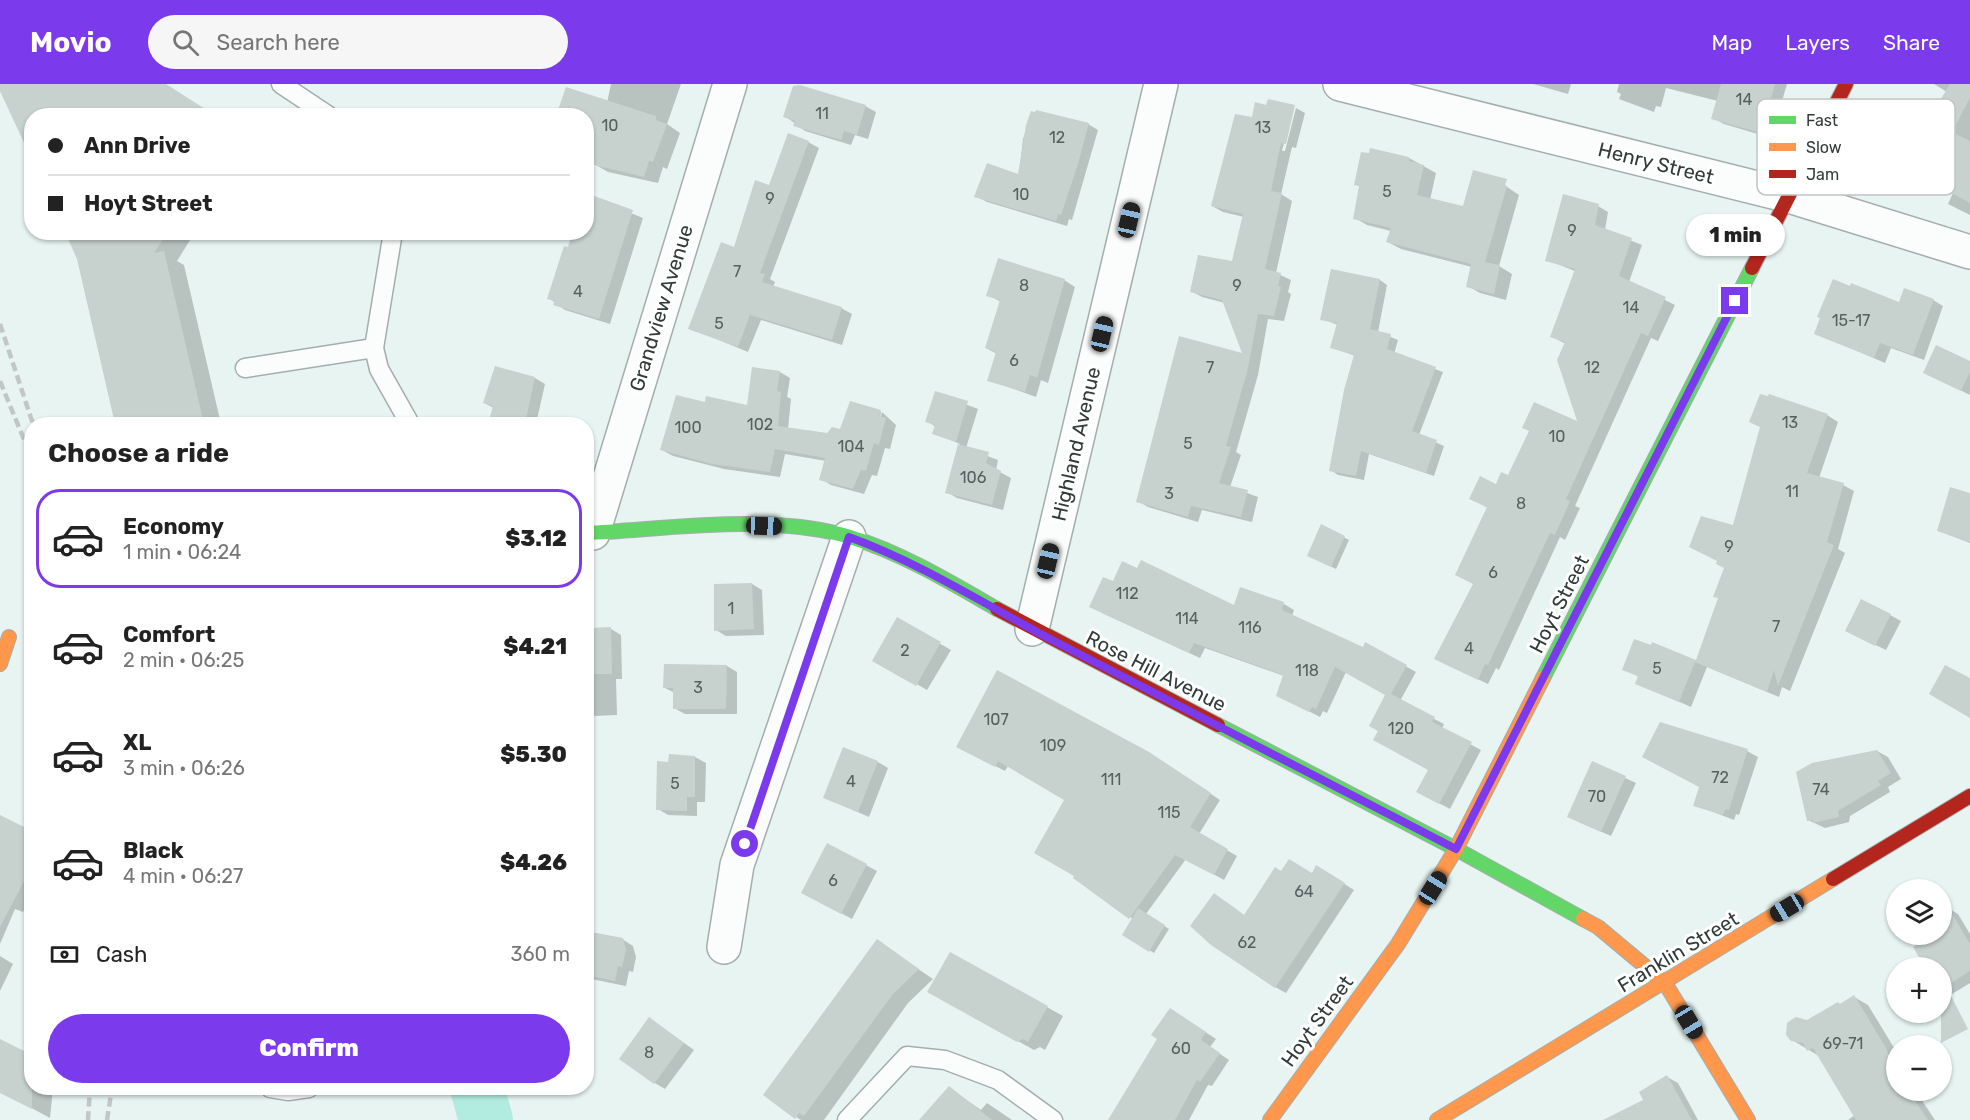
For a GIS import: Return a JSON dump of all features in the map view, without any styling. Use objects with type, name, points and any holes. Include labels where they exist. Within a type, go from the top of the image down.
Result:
[{"type":"street","name":"Grandview Avenue","points":[[594,520],[730,84]]},
{"type":"street","name":"Highland Avenue","points":[[1032,629],[1161,84]]},
{"type":"street","name":"Henry Street","points":[[1340,84],[1757,188]]},
{"type":"street","name":"Hoyt Street","points":[[1838,99],[1846,84]]},
{"type":"street","name":"Henry Street","points":[[1785,195],[1970,252]]},
{"type":"street","name":"Hoyt Street","points":[[1270,1120],[1398,944],[1456,849],[1789,196]]},
{"type":"street","name":"Rose Hill Avenue","points":[[594,533],[747,525],[799,527],[849,537],[892,553],[933,573],[1032,629],[1456,849],[1598,927],[1665,983],[1748,1120]]},
{"type":"street","points":[[724,947],[737,865],[849,537]]},
{"type":"street","points":[[0,664],[5,635],[24,629]]},
{"type":"street","name":"Franklin Street","points":[[1437,1120],[1970,796]]},
{"type":"lane","points":[[281,84],[317,108]]},
{"type":"lane","points":[[392,240],[375,348],[379,369],[406,417]]},
{"type":"lane","points":[[244,368],[375,348]]},
{"type":"lane","points":[[847,1120],[907,1056],[945,1060],[998,1080],[1053,1120]]},
{"type":"building","points":[[0,84],[166,84],[204,108],[24,108],[24,143],[0,91]]},
{"type":"building","points":[[1721,84],[1775,84],[1771,99],[1757,99],[1757,132],[1711,119]]},
{"type":"building","points":[[1950,84],[1970,84],[1970,98],[1955,126],[1955,99],[1941,99]]},
{"type":"building","points":[[800,85],[866,105],[857,135],[844,131],[841,140],[793,126],[795,121],[783,117],[793,86]]},
{"type":"building","points":[[566,87],[656,116],[656,120],[667,124],[653,162],[649,161],[644,177],[594,165],[594,108],[559,108]]},
{"type":"building","points":[[1268,99],[1295,105],[1286,144],[1281,143],[1271,191],[1282,193],[1265,269],[1281,273],[1278,286],[1281,287],[1274,316],[1258,314],[1248,368],[1226,446],[1231,447],[1219,483],[1248,490],[1241,517],[1191,506],[1188,517],[1136,502],[1179,336],[1242,353],[1222,300],[1190,292],[1198,255],[1232,261],[1243,214],[1211,206],[1235,114],[1252,117],[1255,102],[1266,105]]},
{"type":"building","points":[[1036,110],[1089,123],[1061,215],[1058,214],[1056,221],[974,197],[987,163],[1018,174],[1026,125],[1031,111]]},
{"type":"building","points":[[788,133],[809,141],[760,273],[765,274],[762,282],[842,307],[832,340],[750,315],[738,347],[688,329],[721,242],[734,247],[755,180],[769,185]]},
{"type":"building","points":[[1955,134],[1970,141],[1970,203],[1955,195]]},
{"type":"building","points":[[1370,148],[1409,157],[1409,161],[1424,165],[1417,195],[1463,206],[1473,170],[1507,179],[1485,262],[1500,265],[1494,294],[1466,287],[1471,264],[1386,242],[1391,228],[1353,219],[1359,186],[1354,185],[1361,152],[1369,153]]},
{"type":"building","points":[[1563,194],[1599,204],[1595,225],[1632,238],[1619,276],[1666,297],[1648,336],[1641,333],[1566,499],[1570,501],[1555,535],[1550,533],[1488,665],[1485,664],[1478,680],[1434,659],[1473,584],[1455,575],[1487,507],[1469,499],[1480,476],[1496,484],[1501,472],[1508,475],[1529,431],[1522,428],[1534,402],[1577,421],[1557,360],[1565,342],[1550,337],[1575,269],[1545,261]]},
{"type":"building","points":[[594,196],[633,210],[599,319],[553,305],[555,301],[547,299],[564,246],[568,247],[570,240],[594,240]]},
{"type":"building","points":[[69,240],[163,240],[154,253],[164,251],[202,417],[113,417],[77,259]]},
{"type":"building","points":[[998,258],[1065,279],[1037,378],[1030,375],[1025,392],[987,381],[996,352],[985,348],[1000,300],[986,296]]},
{"type":"building","points":[[1331,269],[1380,279],[1370,329],[1391,334],[1387,349],[1436,367],[1412,431],[1437,440],[1426,473],[1361,451],[1356,476],[1329,471],[1344,390],[1354,355],[1330,348],[1337,323],[1320,320]]},
{"type":"building","points":[[1833,279],[1850,286],[1851,283],[1899,302],[1904,288],[1934,299],[1913,355],[1880,343],[1874,358],[1814,334],[1820,318],[1817,317]]},
{"type":"building","points":[[1936,345],[1970,361],[1970,372],[1961,391],[1923,373]]},
{"type":"building","points":[[495,366],[535,377],[526,417],[490,417],[493,406],[483,403]]},
{"type":"building","points":[[752,367],[780,371],[777,391],[781,392],[778,426],[827,433],[832,427],[840,429],[850,401],[881,410],[879,416],[886,418],[879,445],[874,443],[866,471],[861,470],[853,489],[819,480],[825,458],[775,449],[770,472],[712,464],[660,450],[676,395],[705,402],[706,396],[747,405]]},
{"type":"building","points":[[935,391],[968,401],[956,442],[932,434],[935,425],[925,422]]},
{"type":"building","points":[[1760,394],[1768,396],[1769,394],[1828,414],[1807,473],[1844,483],[1827,542],[1834,545],[1778,686],[1774,670],[1767,692],[1695,662],[1679,702],[1635,684],[1638,676],[1622,670],[1634,639],[1651,645],[1652,642],[1696,660],[1718,598],[1713,597],[1724,568],[1716,564],[1717,561],[1689,547],[1701,516],[1733,525],[1760,427],[1749,422]]},
{"type":"building","points":[[958,444],[989,452],[986,463],[1001,471],[992,505],[945,493]]},
{"type":"building","points":[[1950,487],[1970,493],[1970,542],[1937,531]]},
{"type":"building","points":[[1321,524],[1345,536],[1331,567],[1307,556]]},
{"type":"building","points":[[1141,560],[1234,605],[1240,587],[1284,602],[1282,610],[1363,647],[1365,642],[1407,665],[1391,694],[1435,717],[1432,722],[1472,742],[1439,804],[1416,792],[1428,770],[1373,740],[1378,731],[1369,726],[1385,695],[1335,667],[1316,709],[1312,707],[1309,712],[1276,696],[1283,675],[1194,643],[1189,653],[1089,607],[1103,577],[1113,581],[1122,561],[1137,568]]},
{"type":"building","points":[[752,583],[754,629],[714,631],[714,584]]},
{"type":"building","points":[[1861,599],[1891,614],[1875,646],[1845,631]]},
{"type":"building","points":[[897,617],[941,642],[916,686],[872,661]]},
{"type":"building","points":[[611,627],[612,674],[594,674],[594,628]]},
{"type":"building","points":[[664,664],[727,665],[726,709],[673,709],[673,688],[663,688]]},
{"type":"building","points":[[1945,665],[1970,678],[1970,718],[1929,694]]},
{"type":"building","points":[[997,670],[1149,752],[1211,793],[1190,827],[1228,849],[1214,875],[1175,855],[1129,919],[1073,878],[1074,876],[1034,853],[1064,800],[998,761],[995,767],[956,747]]},
{"type":"building","points":[[1660,722],[1748,749],[1729,810],[1725,809],[1723,815],[1693,806],[1699,787],[1642,757]]},
{"type":"building","points":[[843,747],[878,761],[858,812],[823,798]]},
{"type":"building","points":[[1877,750],[1891,773],[1878,781],[1881,785],[1838,811],[1839,817],[1813,823],[1813,820],[1807,821],[1796,772],[1812,763]]},
{"type":"building","points":[[669,754],[695,756],[695,797],[687,797],[687,811],[656,810],[657,761],[668,762]]},
{"type":"building","points":[[1592,761],[1626,776],[1601,832],[1567,817]]},
{"type":"building","points":[[0,815],[24,827],[24,881],[0,927]]},
{"type":"building","points":[[827,843],[867,864],[841,914],[801,893]]},
{"type":"building","points":[[1289,859],[1312,873],[1316,865],[1345,883],[1275,988],[1211,945],[1190,926],[1214,893],[1244,915],[1275,867],[1281,871]]},
{"type":"building","points":[[1138,908],[1165,925],[1149,952],[1122,935]]},
{"type":"building","points":[[1952,914],[1970,944],[1970,971],[1952,982],[1952,957],[1919,957],[1913,947],[1916,945],[1952,945]]},
{"type":"building","points":[[594,933],[623,938],[626,950],[622,967],[618,966],[615,981],[594,977]]},
{"type":"building","points":[[877,939],[919,969],[893,994],[804,1116],[799,1113],[795,1119],[763,1095]]},
{"type":"building","points":[[950,952],[1048,1006],[1028,1042],[1023,1039],[1017,1042],[927,992]]},
{"type":"building","points":[[1854,995],[1885,1046],[1886,1101],[1915,1101],[1928,1120],[1856,1120],[1813,1048],[1807,1051],[1803,1043],[1791,1041],[1786,1035],[1787,1023],[1796,1017],[1807,1020],[1838,1002],[1840,1004]]},
{"type":"building","points":[[1952,998],[1968,1029],[1952,1037],[1952,1035],[1941,1035],[1941,1023],[1952,1023]]},
{"type":"building","points":[[1170,1008],[1206,1032],[1201,1040],[1220,1053],[1200,1082],[1197,1080],[1175,1120],[1108,1120],[1157,1039],[1151,1035]]},
{"type":"building","points":[[649,1017],[684,1043],[654,1084],[619,1059]]},
{"type":"building","points":[[0,1039],[24,1051],[24,1095],[32,1095],[32,1109],[0,1093]]},
{"type":"building","points":[[1667,1075],[1692,1120],[1603,1120],[1643,1100],[1639,1092]]},
{"type":"building","points":[[949,1086],[992,1120],[919,1120]]},
{"type":"waterway","points":[[479,1095],[486,1120]]},
{"type":"railway","points":[[0,324],[31,417]]},
{"type":"railway","points":[[0,381],[24,440]]},
{"type":"railway","points":[[88,1120],[90,1095]]},
{"type":"railway","points":[[107,1120],[111,1095]]},
{"type":"traffic: fast","points":[[1543,678],[1752,268]]},
{"type":"traffic: fast","points":[[594,532],[719,524],[753,524],[819,530],[850,537],[888,551],[997,609]]},
{"type":"traffic: fast","points":[[1218,725],[1456,849],[1583,919]]},
{"type":"traffic: slow","points":[[0,664],[9,637]]},
{"type":"traffic: slow","points":[[1270,1120],[1398,944],[1456,849],[1543,678]]},
{"type":"traffic: slow","points":[[1437,1120],[1833,879]]},
{"type":"traffic: slow","points":[[1583,919],[1598,927],[1665,983],[1748,1120]]},
{"type":"traffic: jam","points":[[1838,99],[1846,84]]},
{"type":"traffic: jam","points":[[1752,268],[1789,195]]},
{"type":"traffic: jam","points":[[997,609],[1218,725]]},
{"type":"traffic: jam","points":[[1833,879],[1970,796]]},
{"type":"route","points":[[745,844],[849,537],[892,553],[933,573],[1032,629],[1456,849],[1735,301]]}]
